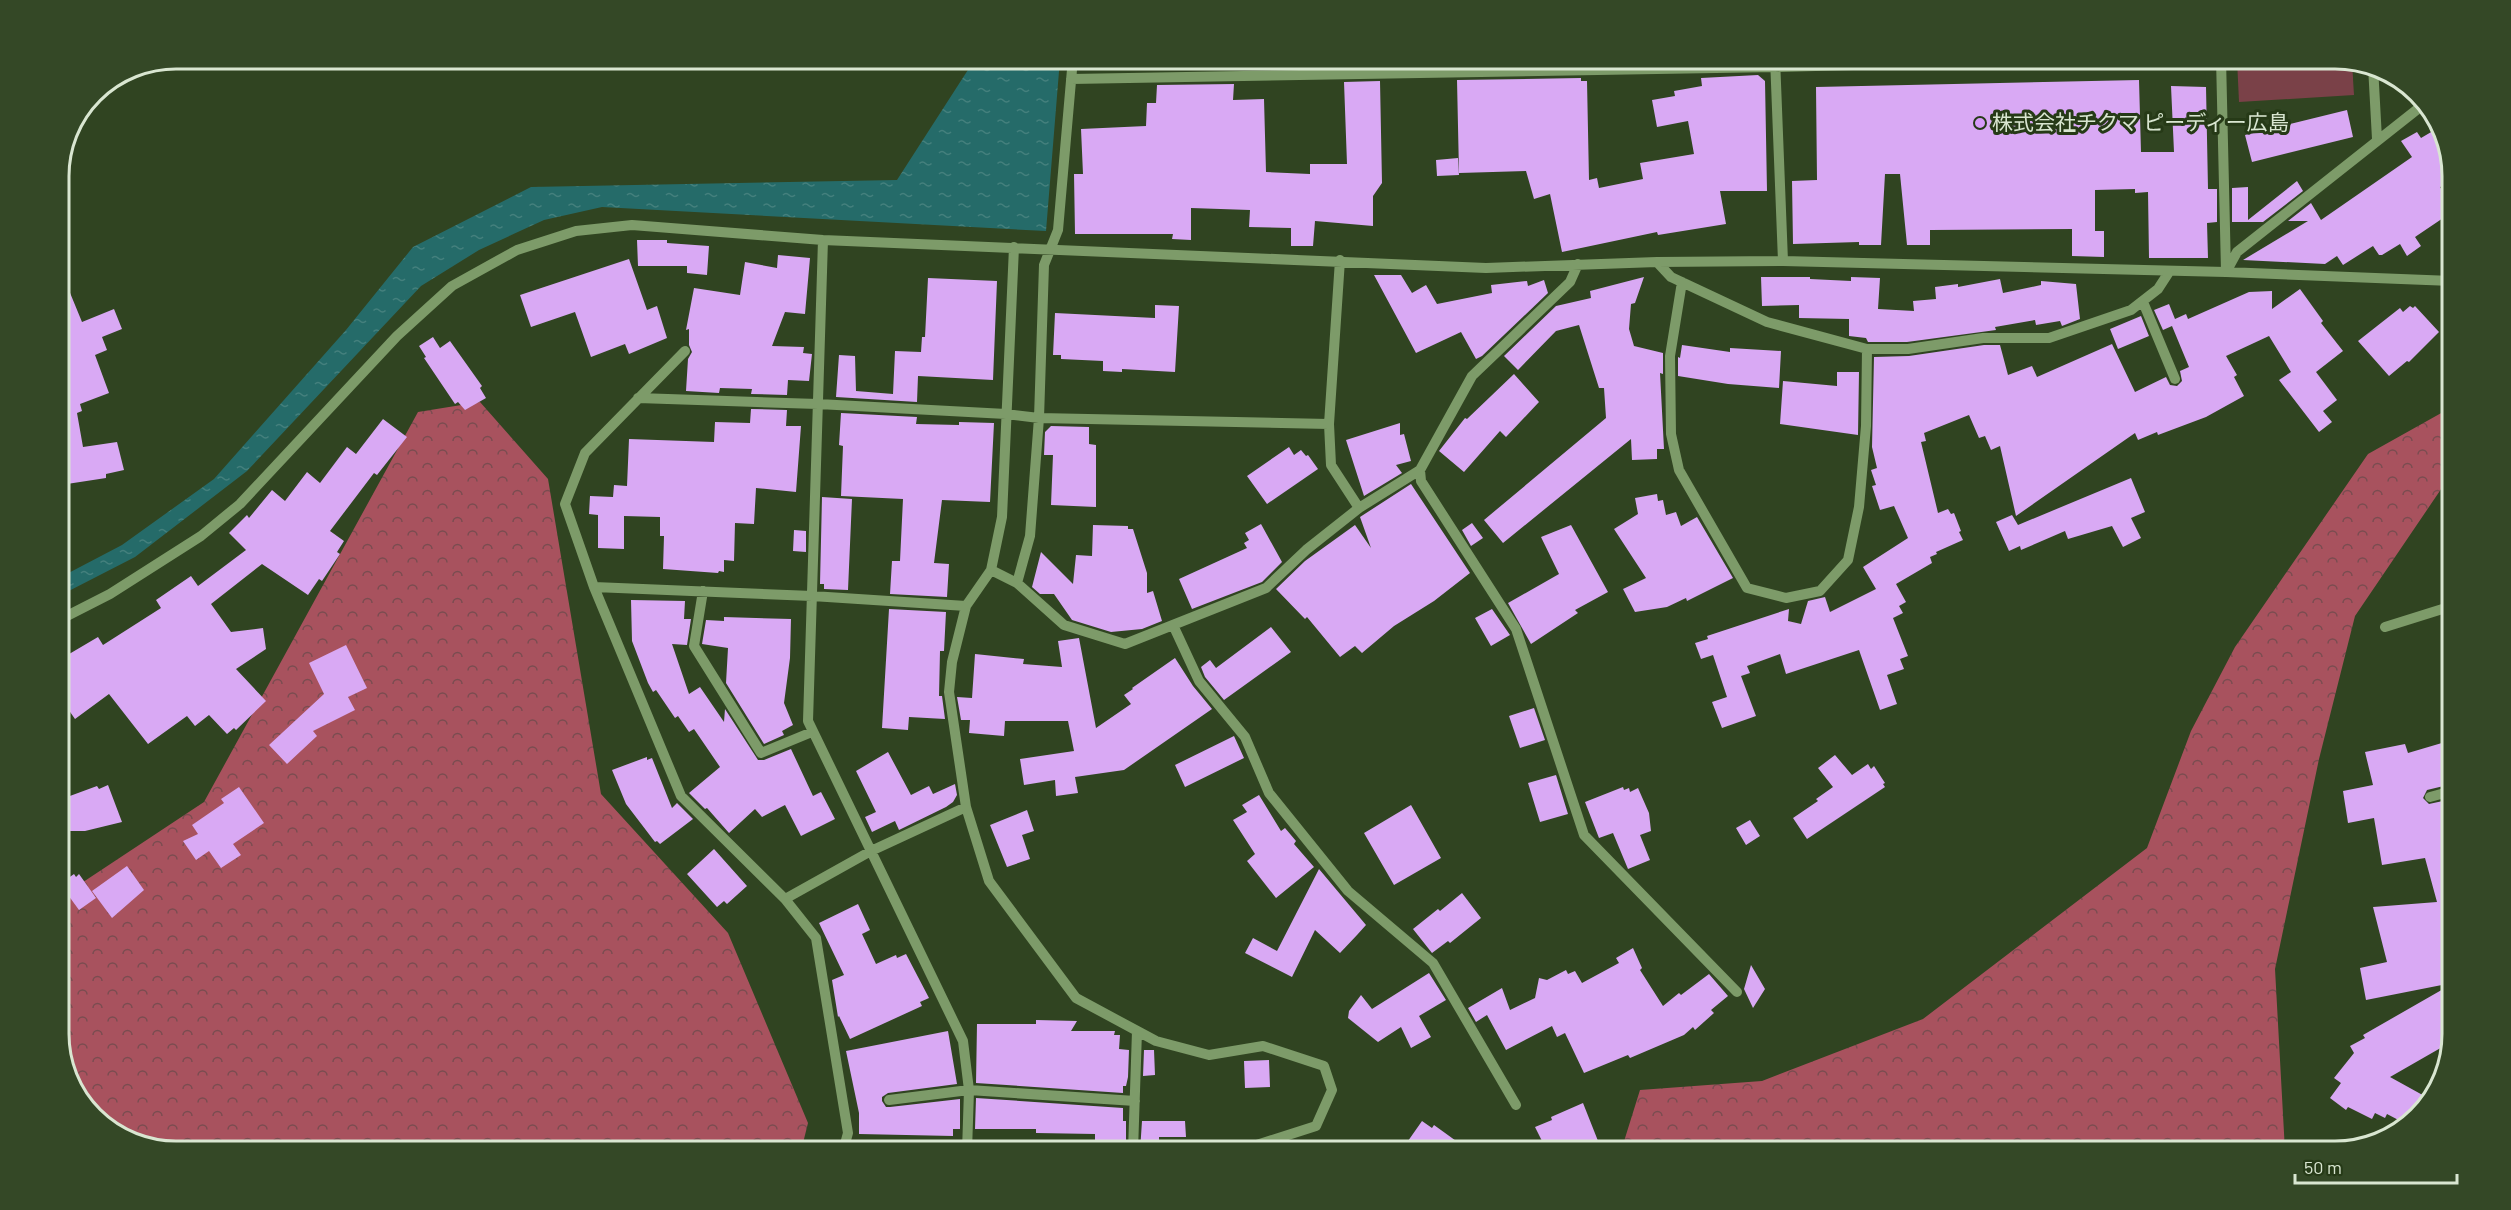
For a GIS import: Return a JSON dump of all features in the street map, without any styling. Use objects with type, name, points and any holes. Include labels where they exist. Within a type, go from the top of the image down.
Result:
[{"type":"street","points":[[1017,583],[1030,536],[1039,418],[1044,265],[1058,230],[1072,69]]},
{"type":"street","points":[[1071,79],[1511,69]]},
{"type":"street","points":[[1775,69],[1783,261]]},
{"type":"street","points":[[2221,69],[2226,272]]},
{"type":"street","points":[[2374,76],[2377,139]]},
{"type":"street","points":[[2226,272],[2237,252],[2418,109]]},
{"type":"street","points":[[69,615],[110,594],[201,536],[240,504],[397,336],[452,286],[517,250],[576,231],[632,225],[823,240],[1340,260],[1486,268],[1657,262],[1783,261],[2226,272],[2442,281]]},
{"type":"street","points":[[823,240],[808,722],[963,1041],[969,1090],[967,1141]]},
{"type":"street","points":[[1014,247],[1002,517],[991,570],[966,606],[952,662],[949,692],[966,807],[989,881],[1076,998],[1156,1041],[1209,1055],[1263,1046],[1324,1066],[1332,1090],[1316,1126],[1271,1141]]},
{"type":"street","points":[[1340,260],[1329,424],[1331,465],[1359,508]]},
{"type":"street","points":[[1657,262],[1671,277],[1767,322],[1867,349],[1908,349],[1983,338],[2049,338],[2131,310],[2158,289],[2169,272]]},
{"type":"street","points":[[991,570],[1017,583],[1064,625],[1125,644],[1266,588],[1306,550],[1359,508],[1420,470],[1472,376],[1570,282],[1578,264]]},
{"type":"street","points":[[1682,282],[1670,356],[1671,434],[1679,470],[1747,588],[1786,598],[1820,591],[1848,560],[1859,507],[1866,426],[1867,349]]},
{"type":"street","points":[[2143,302],[2175,379]]},
{"type":"street","points":[[685,351],[585,453],[565,504],[594,587],[681,796],[785,899],[816,938],[848,1133],[846,1141]]},
{"type":"street","points":[[638,398],[818,404],[1006,414],[1039,418],[1329,424]]},
{"type":"street","points":[[1420,470],[1421,481],[1516,629],[1584,835],[1737,992]]},
{"type":"street","points":[[594,587],[812,596],[966,606]]},
{"type":"street","points":[[703,591],[694,646],[761,753],[812,732]]},
{"type":"street","points":[[2385,627],[2442,609]]},
{"type":"street","points":[[1173,625],[1199,681],[1245,736],[1269,793],[1348,891],[1433,963],[1516,1105]]},
{"type":"street","points":[[2430,797],[2442,794]]},
{"type":"street","points":[[785,899],[871,851],[966,807]]},
{"type":"street","points":[[1133,1141],[1137,1031]]},
{"type":"street","points":[[889,1100],[969,1090],[1135,1101]]},
{"type":"shaded area","points":[[2237,69],[2353,71],[2354,95],[2239,102]]},
{"type":"green space","points":[[480,402],[548,479],[601,794],[728,933],[808,1123],[804,1141],[169,1141],[135,1133],[111,1119],[91,1099],[80,1081],[69,1041],[69,891],[204,802],[418,412]]},
{"type":"green space","points":[[2442,413],[2442,488],[2355,616],[2319,759],[2275,969],[2284,1141],[1624,1141],[1640,1090],[1762,1081],[1923,1019],[2147,848],[2191,731],[2235,647],[2368,454]]},
{"type":"water","points":[[969,69],[1059,69],[1046,231],[602,207],[544,220],[479,250],[421,286],[247,471],[135,557],[69,591],[69,573],[122,545],[214,479],[346,330],[413,247],[531,187],[897,180]]},
{"type":"building","points":[[1158,69],[1235,69],[1158,70]]},
{"type":"building","points":[[1758,75],[1765,81],[1767,191],[1720,191],[1726,224],[1658,235],[1657,232],[1562,252],[1550,194],[1534,199],[1526,171],[1459,173],[1457,80],[1581,78],[1581,81],[1587,81],[1589,180],[1597,178],[1599,188],[1643,179],[1640,163],[1694,154],[1688,121],[1657,127],[1652,100],[1675,96],[1674,91],[1702,86],[1701,78]]},
{"type":"building","points":[[2139,80],[2141,152],[2174,152],[2171,86],[2206,87],[2208,189],[2217,189],[2217,222],[2207,223],[2208,258],[2149,258],[2148,192],[2135,193],[2135,189],[2095,190],[2095,231],[2104,231],[2104,257],[2072,256],[2072,229],[1930,230],[1930,245],[1907,245],[1900,174],[1885,174],[1881,245],[1859,245],[1859,242],[1793,244],[1792,181],[1817,180],[1816,87]]},
{"type":"building","points":[[1380,81],[1382,183],[1373,196],[1373,226],[1315,221],[1313,246],[1291,246],[1291,228],[1249,227],[1250,210],[1191,208],[1191,240],[1172,239],[1173,234],[1075,234],[1074,174],[1083,174],[1081,129],[1146,126],[1147,103],[1156,103],[1157,85],[1234,84],[1233,100],[1264,99],[1266,172],[1310,174],[1310,164],[1347,164],[1344,82]]},
{"type":"building","points":[[2347,110],[2353,137],[2252,162],[2245,135]]},
{"type":"building","points":[[2417,132],[2421,138],[2432,132],[2440,155],[2442,219],[2415,237],[2421,246],[2407,256],[2400,244],[2382,255],[2379,255],[2373,246],[2343,265],[2337,256],[2325,264],[2243,260],[2308,221],[2288,221],[2311,203],[2321,220],[2412,157],[2401,141]]},
{"type":"building","points":[[1458,158],[1459,175],[1437,176],[1436,160]]},
{"type":"building","points":[[2297,181],[2303,191],[2263,222],[2232,222],[2232,188],[2248,187],[2248,220]]},
{"type":"building","points":[[637,240],[667,240],[667,243],[709,246],[707,275],[687,273],[687,266],[638,266]]},
{"type":"building","points":[[778,255],[810,258],[805,314],[785,312],[772,346],[804,347],[803,353],[812,354],[809,381],[788,380],[787,395],[751,394],[752,389],[720,388],[719,393],[686,391],[688,359],[692,352],[689,345],[689,329],[686,330],[694,288],[740,295],[745,262],[777,268]]},
{"type":"building","points":[[629,259],[647,310],[657,306],[667,338],[629,354],[625,344],[591,357],[575,312],[531,327],[520,295]]},
{"type":"building","points":[[1374,275],[1401,275],[1412,293],[1426,285],[1437,304],[1492,293],[1491,285],[1527,281],[1528,286],[1544,280],[1548,293],[1482,356],[1476,359],[1461,332],[1416,353]]},
{"type":"building","points":[[1644,277],[1635,303],[1631,304],[1629,329],[1634,346],[1663,353],[1663,374],[1660,373],[1664,449],[1657,449],[1657,459],[1632,460],[1631,439],[1503,543],[1484,520],[1606,418],[1604,388],[1599,388],[1579,325],[1556,331],[1518,370],[1504,356],[1556,306],[1591,298],[1590,291]]},
{"type":"building","points":[[1761,277],[1810,277],[1810,279],[1851,281],[1851,277],[1880,278],[1878,309],[1914,311],[1913,301],[1936,299],[1935,287],[1958,284],[1958,287],[2000,279],[2003,293],[2041,285],[2041,281],[2076,284],[2080,319],[2062,326],[2060,321],[2036,325],[2035,320],[1995,327],[1996,330],[1907,342],[1868,342],[1866,338],[1849,336],[1849,319],[1799,318],[1799,305],[1762,306]]},
{"type":"building","points":[[928,278],[997,281],[993,380],[918,376],[917,402],[836,397],[839,355],[855,356],[856,391],[893,394],[895,351],[921,352],[922,337],[925,337]]},
{"type":"building","points":[[2300,289],[2323,321],[2321,323],[2343,351],[2316,372],[2337,400],[2323,411],[2332,422],[2319,432],[2279,380],[2291,372],[2269,336],[2226,356],[2237,375],[2234,377],[2244,396],[2206,417],[2158,435],[2157,432],[2138,440],[2135,433],[2016,516],[2000,446],[1991,450],[1985,436],[1979,438],[1969,415],[1924,433],[1926,441],[1921,442],[1938,513],[1948,509],[1951,514],[1954,513],[1963,540],[1936,552],[1937,554],[1930,557],[1932,563],[1896,584],[1906,602],[1899,606],[1903,613],[1893,618],[1908,656],[1900,659],[1904,669],[1887,675],[1897,704],[1880,710],[1859,650],[1786,674],[1780,654],[1747,666],[1750,673],[1741,676],[1756,716],[1722,728],[1712,702],[1727,697],[1713,655],[1701,659],[1695,643],[1708,639],[1707,636],[1789,609],[1788,621],[1801,624],[1808,601],[1825,597],[1830,612],[1876,589],[1863,567],[1908,538],[1894,506],[1880,510],[1872,486],[1876,485],[1871,470],[1877,468],[1872,447],[1874,357],[1909,356],[1984,345],[2000,345],[2008,375],[2032,366],[2037,377],[2112,344],[2135,392],[2166,377],[2170,385],[2177,386],[2182,381],[2180,371],[2189,367],[2172,326],[2163,330],[2154,310],[2169,304],[2175,319],[2186,314],[2188,319],[2249,292],[2272,291],[2272,309]]},
{"type":"building","points":[[69,290],[82,322],[114,309],[122,329],[102,337],[107,350],[95,355],[109,393],[80,404],[82,411],[77,413],[83,447],[117,442],[124,470],[106,474],[106,478],[69,484]]},
{"type":"building","points":[[1155,305],[1179,306],[1175,372],[1122,369],[1122,372],[1103,371],[1103,361],[1061,359],[1061,355],[1053,355],[1055,313],[1155,318]]},
{"type":"building","points":[[2410,306],[2413,308],[2415,306],[2439,332],[2409,362],[2407,361],[2389,376],[2358,341],[2400,308],[2403,312]]},
{"type":"building","points":[[2141,316],[2149,336],[2118,349],[2110,329]]},
{"type":"building","points":[[433,337],[440,348],[450,341],[482,386],[480,388],[486,398],[465,410],[458,402],[455,404],[424,358],[426,357],[419,346]]},
{"type":"building","points":[[1682,345],[1730,352],[1730,348],[1781,351],[1779,388],[1728,384],[1678,376],[1678,357],[1680,358]]},
{"type":"building","points":[[1837,372],[1859,372],[1858,435],[1780,424],[1783,381],[1837,386]]},
{"type":"building","points":[[1514,374],[1539,402],[1506,437],[1500,431],[1464,472],[1439,451],[1465,418],[1467,419]]},
{"type":"building","points":[[751,409],[787,410],[786,426],[801,426],[796,492],[756,488],[754,524],[735,523],[734,561],[724,560],[724,572],[663,569],[664,536],[660,536],[660,517],[624,516],[624,549],[598,548],[598,515],[589,514],[590,496],[613,497],[614,485],[627,486],[629,439],[714,442],[715,422],[750,423]]},
{"type":"building","points":[[841,413],[917,417],[916,424],[994,423],[990,502],[942,500],[934,563],[949,564],[947,597],[890,594],[892,561],[900,561],[903,499],[841,496],[843,446],[839,445]]},
{"type":"building","points":[[383,419],[407,437],[377,475],[374,473],[330,531],[344,541],[337,552],[340,554],[322,581],[319,579],[308,595],[262,564],[211,604],[231,632],[263,628],[266,649],[236,669],[266,701],[236,730],[234,728],[227,734],[209,715],[195,726],[187,716],[148,744],[109,694],[75,719],[69,710],[69,654],[98,637],[103,645],[161,608],[156,600],[191,576],[198,586],[246,550],[229,533],[247,515],[249,518],[272,490],[285,501],[307,472],[320,483],[347,447],[356,454]]},
{"type":"building","points":[[1400,423],[1400,435],[1404,434],[1411,461],[1396,465],[1402,473],[1364,496],[1346,440]]},
{"type":"building","points":[[1051,426],[1089,427],[1089,444],[1096,445],[1096,507],[1051,505],[1053,455],[1044,455],[1045,432]]},
{"type":"building","points":[[1289,447],[1294,455],[1301,450],[1306,456],[1308,455],[1318,469],[1267,504],[1247,476]]},
{"type":"building","points":[[2131,478],[2145,512],[2131,518],[2141,538],[2123,547],[2112,526],[2068,539],[2065,531],[2021,550],[2020,546],[2009,551],[1996,522],[2012,515],[2018,525]]},
{"type":"building","points":[[1411,484],[1470,573],[1434,601],[1394,626],[1362,653],[1355,646],[1340,657],[1307,617],[1305,619],[1276,589],[1305,561],[1355,525],[1371,548],[1360,517]]},
{"type":"building","points":[[1657,494],[1658,501],[1663,500],[1666,515],[1676,512],[1681,526],[1697,517],[1733,578],[1687,601],[1686,598],[1667,607],[1635,612],[1623,589],[1646,578],[1614,529],[1638,514],[1635,498]]},
{"type":"building","points":[[822,497],[852,499],[848,590],[824,589],[824,584],[820,584]]},
{"type":"building","points":[[1472,523],[1483,538],[1471,546],[1462,530]]},
{"type":"building","points":[[1261,524],[1282,562],[1262,582],[1192,609],[1179,579],[1247,548],[1244,543],[1249,540],[1245,533]]},
{"type":"building","points":[[1093,525],[1128,526],[1128,529],[1133,529],[1147,573],[1147,593],[1153,591],[1162,621],[1142,629],[1111,632],[1072,620],[1054,594],[1040,594],[1032,587],[1041,552],[1073,584],[1076,555],[1092,556]]},
{"type":"building","points":[[1571,525],[1608,592],[1575,610],[1578,613],[1531,644],[1508,603],[1559,574],[1541,537]]},
{"type":"building","points":[[794,530],[806,531],[806,552],[793,551]]},
{"type":"building","points":[[631,600],[685,601],[684,619],[691,619],[687,645],[672,644],[689,694],[700,687],[724,722],[725,709],[758,760],[764,760],[791,749],[813,796],[821,792],[835,819],[801,836],[785,805],[762,817],[755,809],[729,833],[707,808],[705,809],[689,793],[720,767],[694,729],[689,732],[678,716],[675,718],[656,690],[653,692],[648,683],[632,641]]},
{"type":"building","points":[[889,609],[946,612],[944,651],[940,651],[939,696],[942,696],[945,719],[909,717],[908,730],[882,728]]},
{"type":"building","points":[[1492,609],[1510,635],[1491,646],[1475,618]]},
{"type":"building","points":[[724,617],[791,619],[790,658],[784,703],[793,725],[782,731],[784,735],[764,744],[726,683],[728,648],[702,644],[706,620],[724,621]]},
{"type":"building","points":[[1271,627],[1291,652],[1224,700],[1205,677],[1201,667],[1210,660],[1216,668]]},
{"type":"building","points":[[1079,638],[1096,728],[1131,704],[1124,695],[1175,658],[1193,686],[1212,709],[1124,770],[1075,777],[1078,793],[1056,796],[1055,780],[1024,785],[1020,759],[1074,751],[1068,721],[1005,721],[1004,736],[969,733],[970,720],[961,720],[957,697],[972,698],[975,654],[1024,659],[1023,664],[1062,667],[1058,641]]},
{"type":"building","points":[[346,645],[367,688],[348,697],[355,710],[313,731],[317,736],[287,764],[269,745],[324,694],[309,663]]},
{"type":"building","points":[[1534,708],[1545,740],[1520,748],[1509,716]]},
{"type":"building","points":[[1234,736],[1244,758],[1185,787],[1175,765]]},
{"type":"building","points":[[2442,743],[2442,786],[2427,790],[2423,798],[2429,804],[2442,801],[2442,985],[2366,1000],[2360,968],[2387,962],[2373,907],[2437,902],[2425,858],[2382,865],[2374,818],[2348,823],[2343,791],[2373,785],[2365,752],[2405,744],[2408,753]]},
{"type":"building","points":[[888,752],[911,795],[929,786],[933,794],[955,784],[957,795],[953,802],[899,830],[895,821],[872,832],[865,817],[876,812],[856,771]]},
{"type":"building","points":[[1835,755],[1852,775],[1868,764],[1871,769],[1874,766],[1885,783],[1883,784],[1885,787],[1807,839],[1793,818],[1818,801],[1816,799],[1833,787],[1818,768]]},
{"type":"building","points":[[647,757],[647,760],[652,758],[672,808],[677,803],[693,819],[660,844],[655,842],[626,804],[612,770]]},
{"type":"building","points":[[1556,775],[1568,814],[1540,822],[1528,783]]},
{"type":"building","points":[[108,785],[122,822],[85,831],[69,831],[69,796],[97,786],[99,789]]},
{"type":"building","points":[[239,787],[264,823],[233,844],[241,855],[221,868],[209,851],[196,860],[183,841],[198,834],[192,825],[224,803],[221,799]]},
{"type":"building","points":[[1623,787],[1624,790],[1629,788],[1630,792],[1638,788],[1649,813],[1651,831],[1640,835],[1650,860],[1628,869],[1613,833],[1599,838],[1585,802]]},
{"type":"building","points":[[1259,795],[1281,831],[1285,828],[1296,841],[1294,844],[1314,867],[1276,898],[1247,861],[1255,854],[1233,820],[1247,812],[1242,805]]},
{"type":"building","points":[[1411,805],[1441,858],[1394,885],[1364,833]]},
{"type":"building","points":[[1027,810],[1034,831],[1022,835],[1030,859],[1007,867],[990,825]]},
{"type":"building","points":[[1750,820],[1760,836],[1746,845],[1736,828]]},
{"type":"building","points":[[714,849],[747,886],[727,904],[724,901],[717,907],[687,874]]},
{"type":"building","points":[[127,866],[144,890],[112,918],[92,891]]},
{"type":"building","points":[[1319,869],[1366,925],[1340,953],[1315,930],[1292,977],[1245,953],[1253,938],[1277,951]]},
{"type":"building","points":[[74,874],[76,877],[79,874],[96,898],[79,910],[69,896],[69,878]]},
{"type":"building","points":[[1462,893],[1481,918],[1450,943],[1448,941],[1432,953],[1413,929]]},
{"type":"building","points":[[858,904],[870,930],[862,934],[876,964],[896,955],[897,958],[906,954],[929,998],[920,1002],[922,1006],[850,1039],[838,1017],[832,980],[844,975],[819,923]]},
{"type":"building","points":[[1633,948],[1642,968],[1640,970],[1663,1006],[1709,974],[1728,996],[1711,1010],[1714,1013],[1695,1030],[1693,1027],[1684,1035],[1630,1058],[1628,1055],[1584,1073],[1565,1033],[1557,1037],[1552,1026],[1506,1050],[1487,1015],[1476,1022],[1468,1008],[1502,988],[1510,1010],[1535,998],[1539,978],[1547,980],[1566,970],[1568,974],[1575,971],[1582,983],[1619,963],[1616,958]]},
{"type":"building","points":[[1751,965],[1765,989],[1753,1008],[1744,989]]},
{"type":"building","points":[[1429,973],[1446,1000],[1419,1016],[1431,1037],[1411,1048],[1401,1027],[1378,1042],[1348,1018],[1349,1011],[1361,995],[1372,1009]]},
{"type":"building","points":[[2442,990],[2441,1048],[2390,1077],[2423,1095],[2398,1120],[2387,1114],[2385,1118],[2375,1113],[2372,1119],[2348,1107],[2346,1110],[2330,1098],[2341,1083],[2334,1078],[2354,1053],[2350,1046],[2365,1038],[2363,1035]]},
{"type":"building","points":[[1036,1020],[1077,1021],[1071,1031],[1115,1031],[1114,1035],[1120,1035],[1119,1049],[1129,1050],[1128,1077],[1126,1086],[1123,1086],[1123,1093],[976,1083],[977,1024],[1036,1024]]},
{"type":"building","points":[[948,1031],[957,1084],[888,1093],[882,1097],[882,1101],[886,1107],[890,1107],[960,1099],[960,1129],[953,1129],[953,1136],[859,1134],[859,1113],[846,1051]]},
{"type":"building","points":[[1144,1050],[1154,1050],[1155,1075],[1143,1076]]},
{"type":"building","points":[[1269,1060],[1270,1087],[1245,1088],[1244,1061]]},
{"type":"building","points":[[976,1098],[1123,1108],[1123,1121],[1126,1121],[1126,1141],[1095,1141],[1095,1134],[1036,1133],[1036,1129],[975,1129]]},
{"type":"building","points":[[1583,1103],[1598,1141],[1542,1141],[1535,1127],[1552,1120],[1551,1117]]},
{"type":"building","points":[[1142,1121],[1185,1121],[1186,1137],[1159,1137],[1159,1141],[1141,1141]]},
{"type":"building","points":[[1422,1121],[1432,1128],[1434,1125],[1456,1141],[1408,1141]]},
{"type":"place","name":"株式会社チクマ ピーディー広島","points":[[1980,123]]}]
